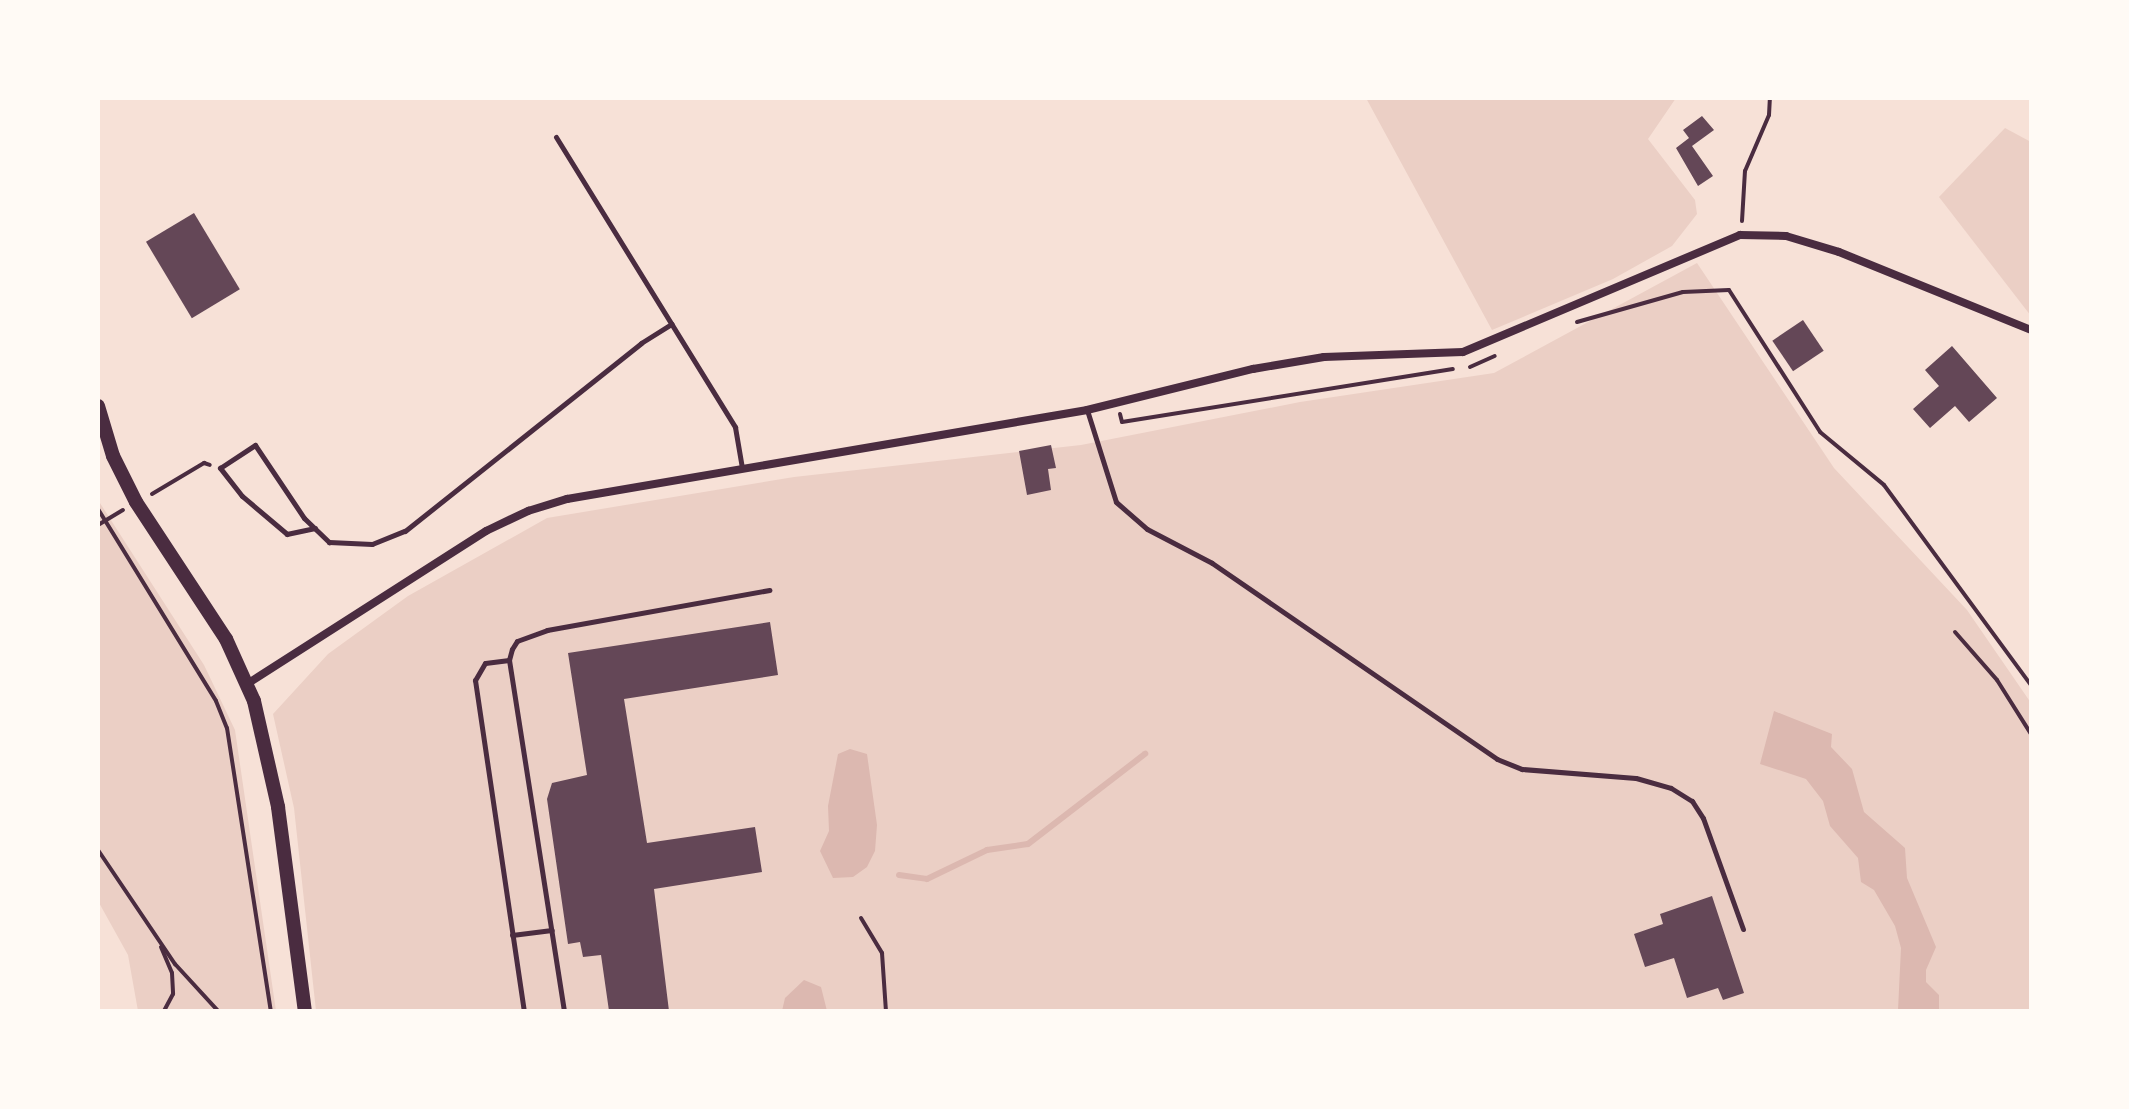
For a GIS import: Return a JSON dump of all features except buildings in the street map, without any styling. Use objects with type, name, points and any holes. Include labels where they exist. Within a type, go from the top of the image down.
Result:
[{"type":"street","points":[[247,684],[331,635],[436,561],[528,511],[567,499],[1087,410],[1324,357],[1463,352],[1703,247],[1740,235],[1786,236],[1839,252],[2031,330]]},
{"type":"street","points":[[98,406],[113,456],[136,502],[226,639],[247,684],[266,742],[278,807],[305,1011]]},
{"type":"lane","points":[[556,137],[735,427],[742,469]]},
{"type":"lane","points":[[315,528],[287,534],[242,496],[220,468],[255,445],[315,528],[329,542],[372,544],[405,531],[641,343],[672,324]]},
{"type":"lane","points":[[1087,410],[1116,502],[1147,529],[1212,563],[1497,759],[1522,769],[1636,778],[1671,788],[1692,801],[1703,818],[1743,929]]},
{"type":"lane","points":[[564,1011],[509,660],[517,641],[547,630],[769,590]]},
{"type":"lane","points":[[509,660],[485,663],[475,680],[524,1011]]},
{"type":"lane","points":[[512,935],[552,930]]},
{"type":"path","points":[[1740,235],[1745,171],[1769,115],[1770,98]]},
{"type":"path","points":[[1571,322],[1683,292],[1729,290],[1820,432],[1884,485],[2031,685]]},
{"type":"path","points":[[1117,403],[1122,422],[1474,366],[1502,354]]},
{"type":"path","points":[[98,525],[204,463],[220,468]]},
{"type":"path","points":[[98,509],[216,701],[227,728],[271,1011]]},
{"type":"path","points":[[1955,632],[1997,680],[2031,734]]},
{"type":"path","points":[[98,850],[158,938],[218,1011]]},
{"type":"path","points":[[861,918],[882,953],[886,1011]]},
{"type":"path","points":[[158,938],[172,973],[173,994],[164,1011]]},
{"type":"shaded area","points":[[1366,98],[1676,98],[1648,139],[1695,200],[1697,214],[1672,246],[1613,279],[1492,330]]},
{"type":"shaded area","points":[[2005,128],[2031,142],[2031,316],[1939,197]]},
{"type":"shaded area","points":[[1697,263],[1834,468],[1967,610],[2031,703],[2031,1011],[316,1011],[294,808],[273,714],[328,654],[408,596],[547,518],[794,477],[1081,445],[1300,402],[1494,373]]},
{"type":"shaded area","points":[[98,500],[204,665],[235,730],[276,1011],[138,1011],[128,955],[98,901]]},
{"type":"shaded area","points":[[1774,711],[1832,734],[1831,747],[1852,769],[1864,812],[1905,848],[1907,878],[1936,947],[1926,970],[1926,982],[1939,995],[1939,1011],[1898,1010],[1901,948],[1895,926],[1874,890],[1861,882],[1858,858],[1830,826],[1823,801],[1806,779],[1760,764]]},
{"type":"shaded area","points":[[850,749],[867,754],[877,825],[875,851],[867,867],[853,877],[833,878],[820,851],[829,831],[828,806],[838,754]]},
{"type":"shaded area","points":[[804,980],[821,987],[827,1011],[782,1011],[785,998]]},
{"type":"waterway","points":[[899,875],[927,879],[987,850],[1028,844],[1145,754]]}]
